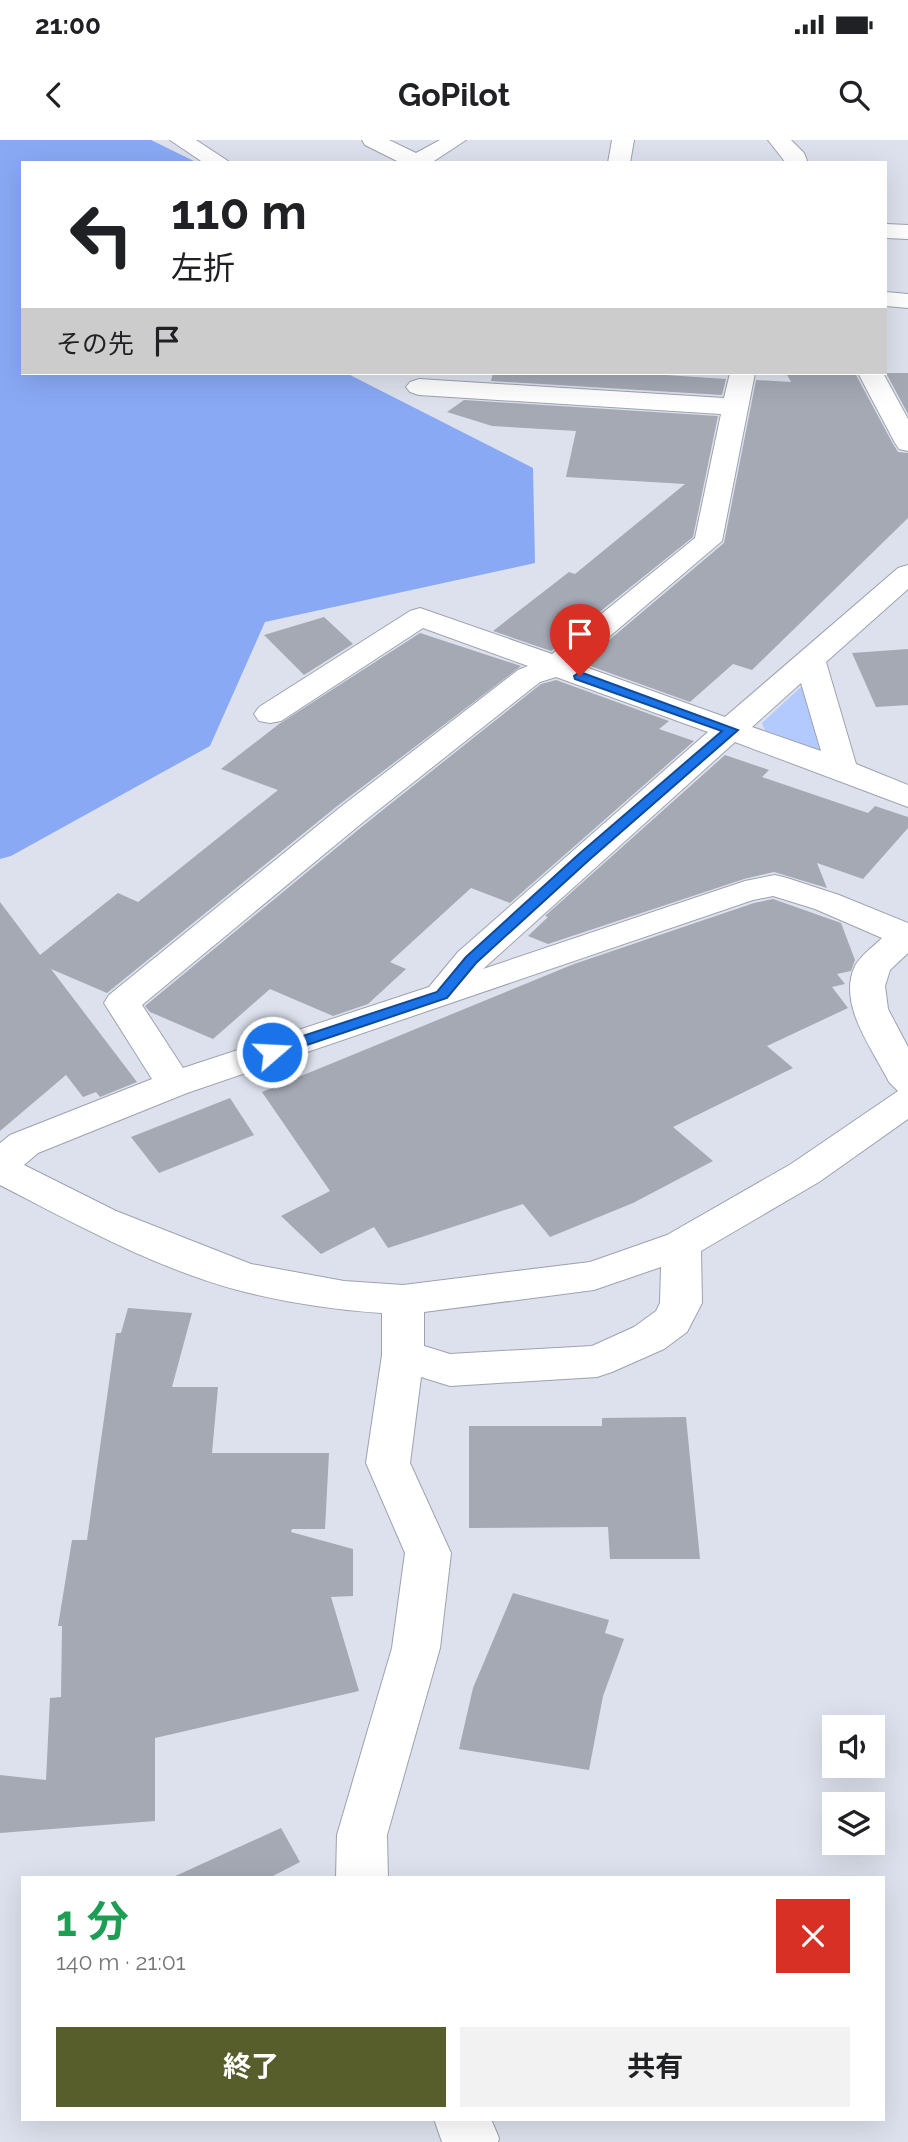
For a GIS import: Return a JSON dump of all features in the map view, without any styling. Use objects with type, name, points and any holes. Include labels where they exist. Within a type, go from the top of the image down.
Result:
[{"type":"street","points":[[181,140],[217,161]]},
{"type":"street","points":[[373,140],[411,161]]},
{"type":"street","points":[[418,161],[455,140]]},
{"type":"street","points":[[619,161],[623,140]]},
{"type":"street","points":[[779,140],[797,161]]},
{"type":"street","points":[[887,231],[908,232]]},
{"type":"street","points":[[887,299],[908,301]]},
{"type":"street","points":[[174,1084],[122,1003],[350,816],[528,676],[555,667],[708,541],[741,375]]},
{"type":"street","points":[[871,375],[908,443]]},
{"type":"street","points":[[419,387],[736,407]]},
{"type":"street","points":[[442,995],[481,950],[908,574]]},
{"type":"street","points":[[270,714],[420,617],[842,770],[908,797]]},
{"type":"street","points":[[810,660],[842,770]]},
{"type":"street","points":[[908,1082],[870,1009],[867,986],[873,966],[906,935],[775,884],[745,891],[174,1084],[24,1144],[0,1166],[102,1221],[188,1258],[246,1278],[344,1296],[403,1300],[594,1276],[681,1245],[805,1173],[908,1101]]},
{"type":"street","points":[[403,1355],[450,1370],[597,1361],[649,1338],[672,1321],[681,1303],[681,1245]]},
{"type":"street","points":[[362,1876],[362,1835],[416,1648],[428,1553],[388,1464],[403,1355],[403,1300]]},
{"type":"street","points":[[463,2121],[471,2138],[470,2142]]},
{"type":"shaded area","points":[[0,140],[151,140],[194,161],[21,161],[21,375],[350,375],[533,468],[535,563],[265,622],[210,746],[11,856],[0,859]]},
{"type":"shaded area","points":[[801,687],[829,756],[766,733],[762,723]]},
{"type":"building","points":[[887,373],[908,373],[908,414],[887,375]]},
{"type":"building","points":[[492,375],[666,375],[726,379],[722,395],[491,381]]},
{"type":"building","points":[[787,375],[856,375],[898,452],[908,453],[908,518],[752,670],[733,664],[690,702],[582,663],[724,543],[756,380],[791,382]]},
{"type":"building","points":[[464,400],[718,416],[693,537],[551,651],[493,631],[569,572],[575,574],[685,484],[566,477],[576,431],[492,426],[447,412]]},
{"type":"building","points":[[324,617],[353,644],[304,675],[264,635]]},
{"type":"building","points":[[420,633],[521,666],[336,807],[107,993],[51,969],[137,1082],[100,1097],[96,1092],[83,1097],[66,1075],[0,1131],[0,902],[40,955],[118,893],[138,902],[278,790],[221,769],[279,724]]},
{"type":"building","points":[[908,649],[908,705],[876,707],[852,653]]},
{"type":"building","points":[[556,680],[669,721],[659,729],[694,741],[510,903],[471,888],[390,962],[406,969],[368,1004],[333,1016],[270,989],[213,1039],[150,1012],[145,1006],[364,825],[541,684]]},
{"type":"building","points":[[725,755],[769,770],[762,777],[868,813],[875,806],[908,817],[908,828],[863,879],[817,863],[827,888],[774,872],[744,879],[548,944],[528,936],[548,917],[545,916]]},
{"type":"building","points":[[773,899],[841,923],[855,960],[851,971],[837,974],[845,984],[832,987],[848,1008],[767,1046],[793,1068],[673,1127],[713,1161],[633,1203],[550,1237],[523,1204],[388,1248],[374,1227],[321,1254],[281,1216],[330,1191],[262,1092],[574,964]]},
{"type":"building","points":[[230,1098],[254,1135],[159,1173],[131,1137]]},
{"type":"building","points":[[128,1308],[192,1313],[172,1387],[218,1387],[212,1453],[329,1453],[325,1529],[292,1529],[291,1532],[353,1549],[353,1596],[331,1597],[359,1691],[155,1738],[155,1821],[0,1833],[0,1775],[46,1780],[50,1698],[61,1697],[62,1626],[58,1626],[72,1540],[87,1540],[116,1333],[121,1333]]},
{"type":"building","points":[[686,1417],[700,1559],[610,1559],[608,1527],[469,1528],[469,1426],[602,1426],[602,1418]]},
{"type":"building","points":[[513,1593],[609,1620],[605,1633],[624,1639],[603,1696],[589,1770],[459,1749],[473,1688]]},
{"type":"building","points":[[281,1828],[300,1862],[273,1876],[175,1876]]},
{"type":"route","points":[[272,1052],[442,995],[489,943],[731,730],[580,676]]}]
